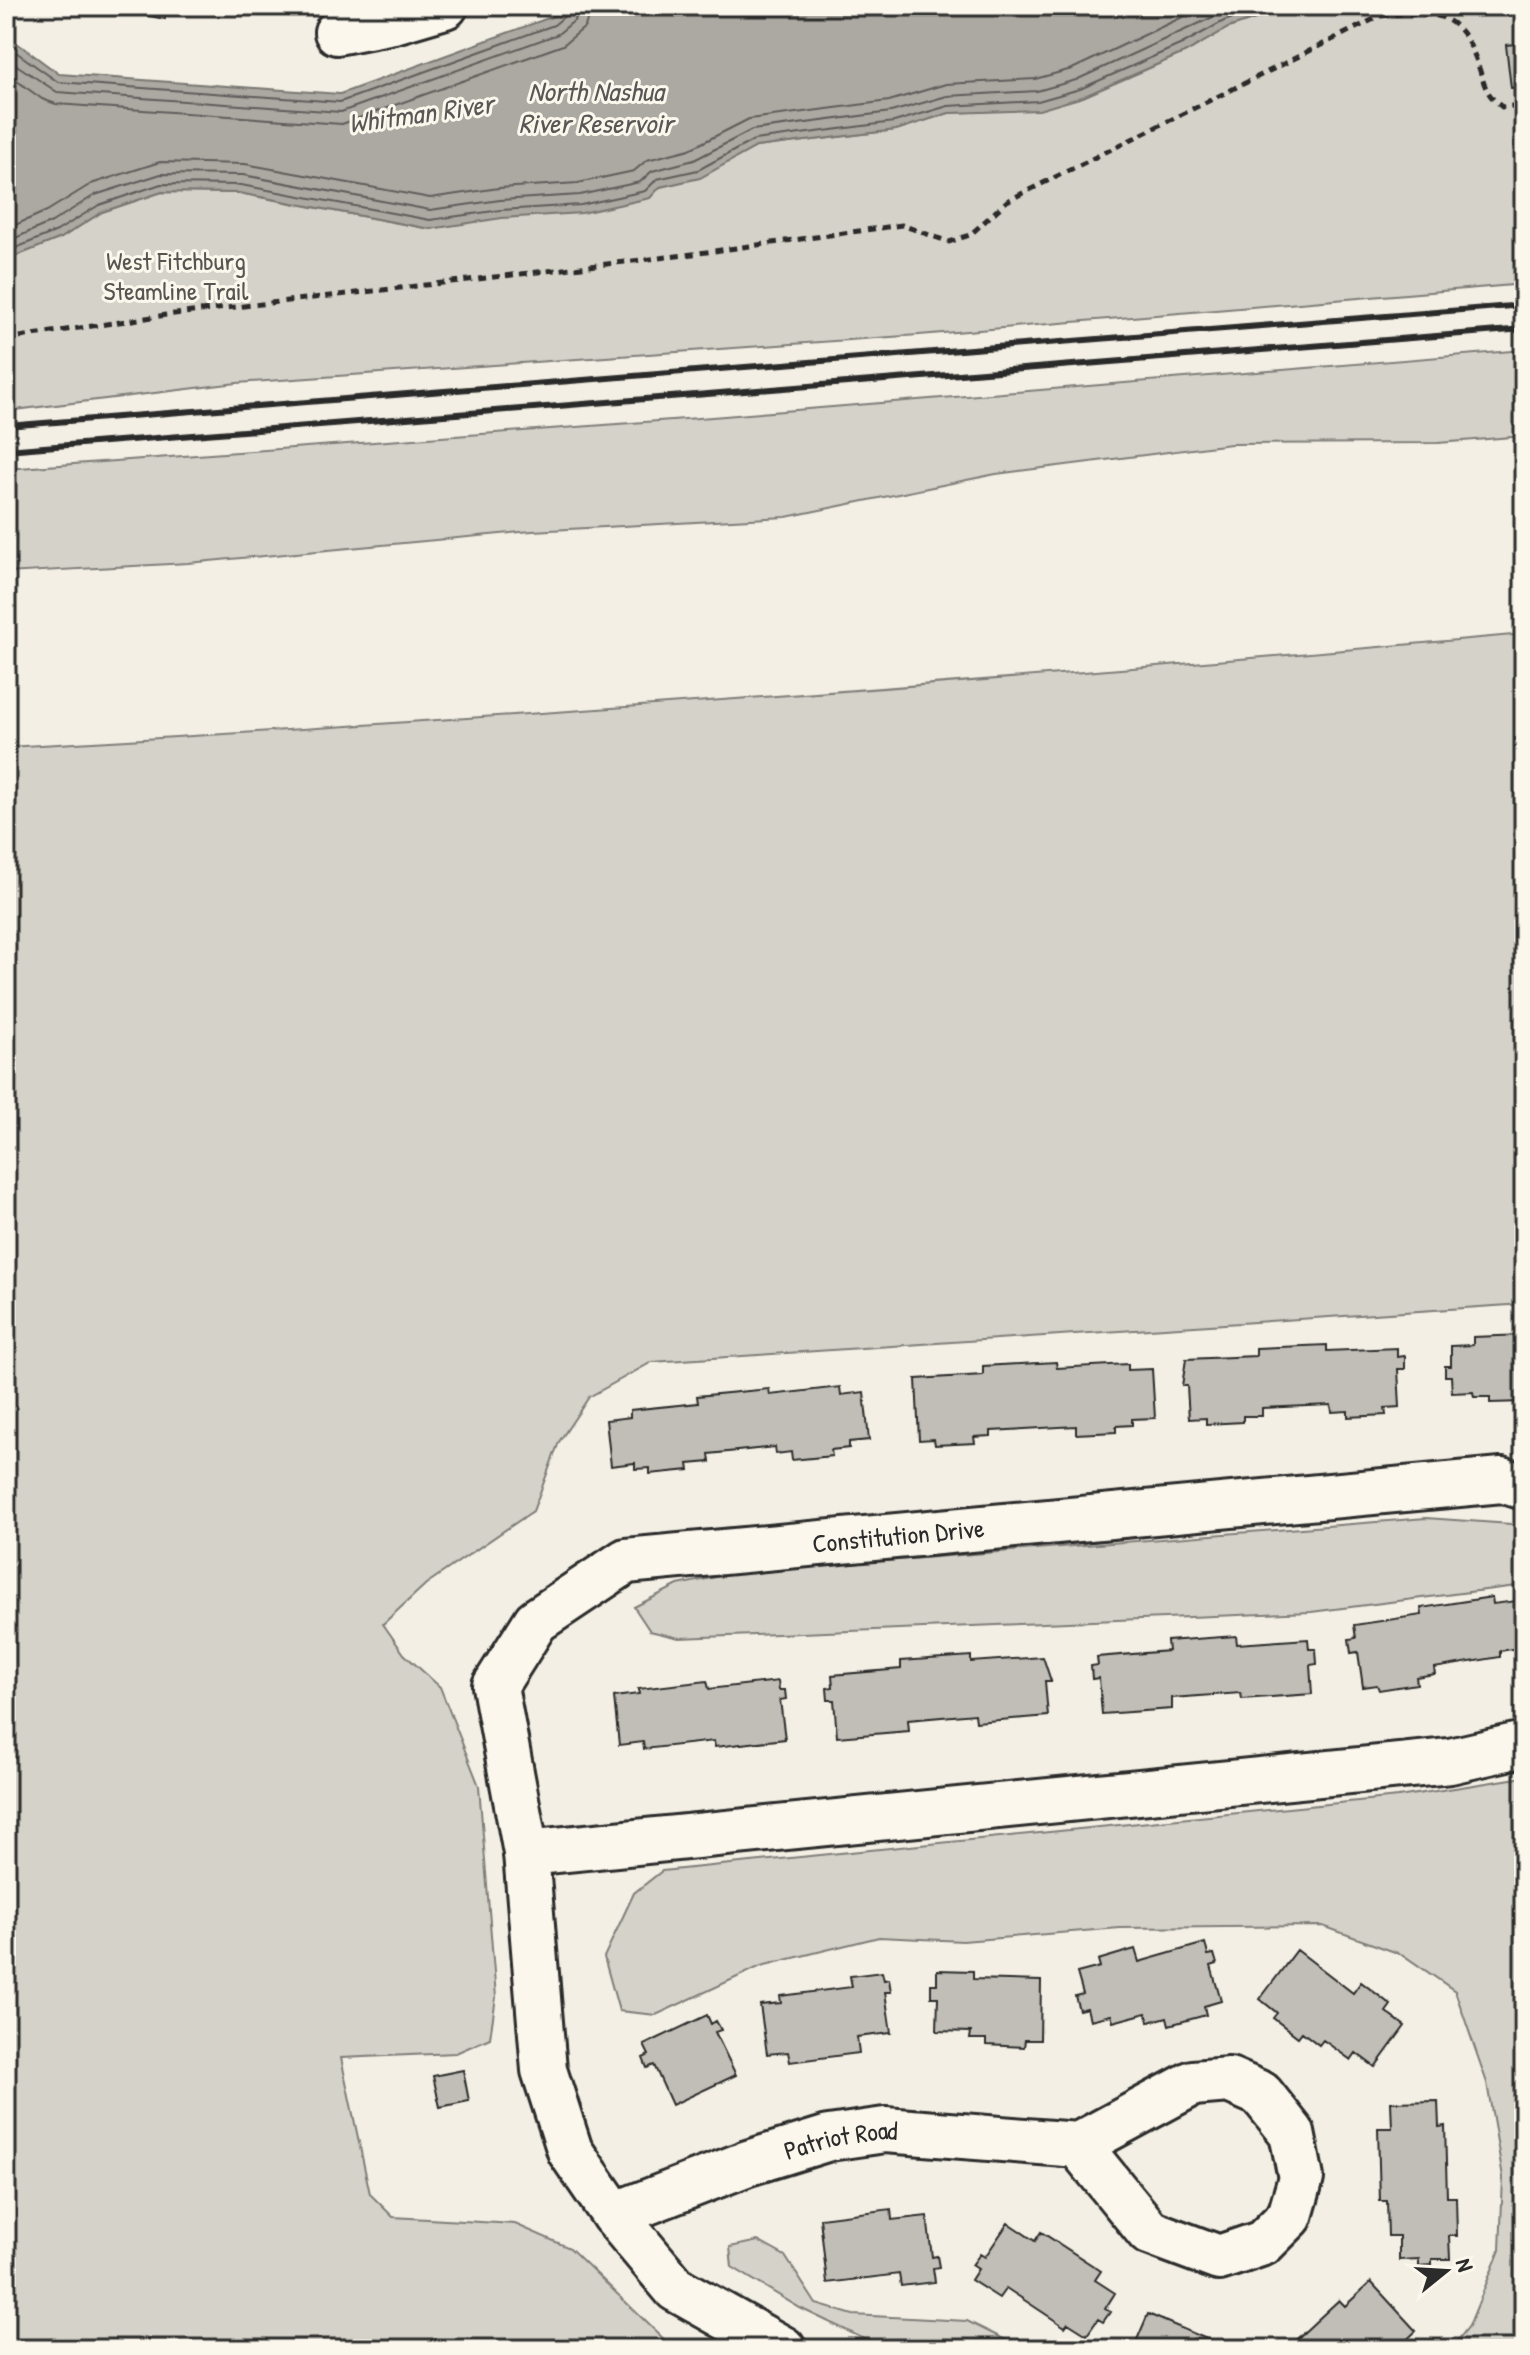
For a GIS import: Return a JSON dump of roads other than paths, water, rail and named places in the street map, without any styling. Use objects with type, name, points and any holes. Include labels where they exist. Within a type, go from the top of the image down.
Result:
[{"type":"lane","points":[[337,32],[394,21],[445,6]]},
{"type":"lane","name":"Constitution Drive","points":[[783,2349],[676,2289],[614,2215],[570,2151],[544,2070],[526,1853],[495,1686],[536,1621],[626,1561],[1502,1480],[1524,1487]]},
{"type":"lane","points":[[526,1853],[1450,1761],[1524,1744]]},
{"type":"lane","points":[[1229,2080],[1261,2094],[1292,2133],[1301,2178],[1290,2216],[1263,2243],[1219,2258],[1149,2232],[1078,2145],[1193,2083],[1229,2080]]},
{"type":"lane","name":"Patriot Road","points":[[614,2215],[748,2163],[829,2138],[885,2130],[1078,2145]]},
{"type":"water","name":"North Nashua River Reservoir","points":[[565,6],[1294,6],[1228,28],[1186,52],[1082,97],[1039,110],[949,113],[896,130],[756,147],[700,178],[660,187],[650,198],[582,213],[502,218],[430,229],[239,193],[162,192],[102,212],[61,238],[6,260],[6,35],[59,74],[340,94],[551,17]]},
{"type":"railway","points":[[6,426],[1524,305]]},
{"type":"railway","points":[[6,450],[1524,329]]},
{"type":"water label","name":"Whitman River","points":[[421,113]]},
{"type":"park label","name":"West Fitchburg Steamline Trail","points":[[176,276]]}]
